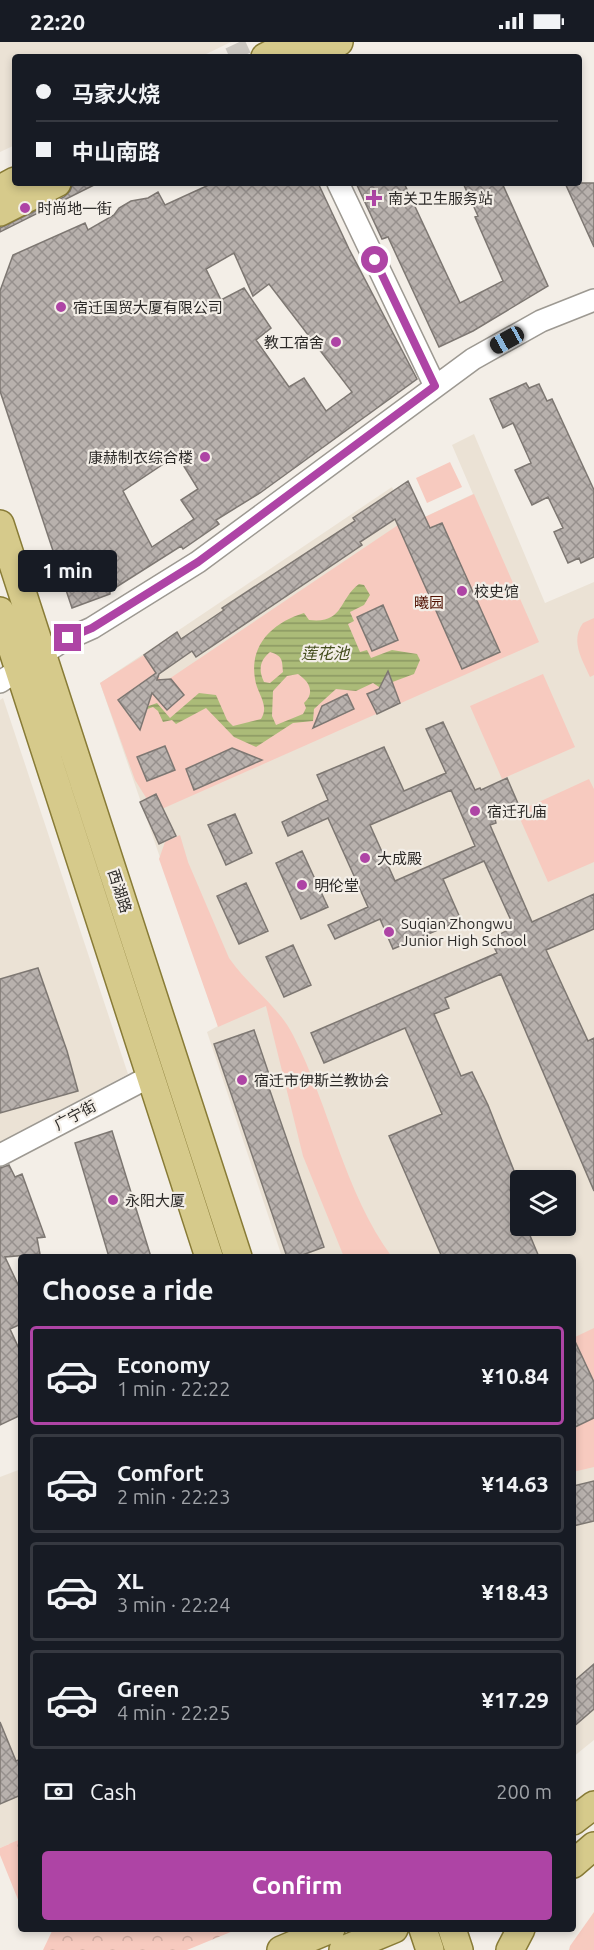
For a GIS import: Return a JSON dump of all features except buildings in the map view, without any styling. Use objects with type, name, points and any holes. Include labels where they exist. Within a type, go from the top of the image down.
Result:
[{"type":"main road","points":[[315,54],[339,42]]},
{"type":"main road","points":[[6,196],[45,186]]},
{"type":"main road","name":"西湖路","points":[[0,524],[237,1254]]},
{"type":"main road","name":"西湖路","points":[[0,611],[10,676],[151,1076],[208,1254]]},
{"type":"main road","points":[[576,1804],[594,1800]]},
{"type":"main road","points":[[576,1819],[594,1805]]},
{"type":"main road","points":[[576,1849],[594,1838]]},
{"type":"main road","points":[[576,1861],[594,1846]]},
{"type":"main road","points":[[261,1950],[289,1932]]},
{"type":"main road","points":[[281,1950],[324,1932]]},
{"type":"main road","points":[[343,1950],[387,1932]]},
{"type":"main road","points":[[424,1932],[430,1950]]},
{"type":"main road","points":[[453,1932],[459,1950]]},
{"type":"main road","points":[[510,1950],[519,1932]]},
{"type":"street","points":[[339,186],[435,386]]},
{"type":"street","points":[[10,676],[43,653],[92,628],[198,562],[472,359],[541,321],[594,300]]},
{"type":"street","name":"广宁街","points":[[0,1155],[151,1076]]},
{"type":"shaded area","points":[[0,42],[231,42],[206,54],[12,54],[12,146],[0,152]]},
{"type":"shaded area","name":"Suqian Zhongwu Junior High School","points":[[474,434],[545,603],[594,582],[594,1740],[576,1755],[576,1254],[281,1254],[207,1032],[218,1026],[100,683],[392,487],[410,524],[473,494],[452,445]]},
{"type":"shaded area","points":[[3,698],[128,1074],[0,1143],[0,700]]},
{"type":"shaded area","points":[[18,1470],[18,1840],[0,1848],[0,1477]]},
{"type":"green space","points":[[450,462],[462,487],[427,503],[416,478]]},
{"type":"green space","name":"曦园","points":[[474,494],[539,642],[155,812],[135,780],[100,683],[144,655],[163,683],[407,519],[410,524]]},
{"type":"green space","points":[[594,618],[594,675],[590,677],[581,657],[577,636],[583,623]]},
{"type":"green space","points":[[543,674],[575,747],[502,779],[470,706]]},
{"type":"green space","points":[[589,779],[594,789],[594,862],[548,882],[517,812]]},
{"type":"green space","points":[[180,835],[188,862],[229,958],[271,1004],[293,1035],[361,1205],[390,1254],[343,1254],[303,1156],[266,1006],[218,1027],[159,859],[165,842]]},
{"type":"green space","points":[[594,1328],[594,1467],[576,1471],[576,1337]]},
{"type":"green space","points":[[18,1840],[18,1900],[0,1855],[0,1848]]},
{"type":"green space","points":[[18,1840],[18,1855],[9,1844]]},
{"type":"green space","points":[[594,1912],[594,1950],[569,1950],[570,1946]]},
{"type":"green space","points":[[52,1932],[231,1932],[187,1950],[43,1950]]},
{"type":"water","name":"莲花池","points":[[359,584],[364,585],[370,595],[364,605],[350,612],[354,621],[348,624],[360,652],[367,650],[371,658],[392,650],[417,654],[420,660],[414,674],[379,687],[373,683],[356,691],[336,689],[314,709],[313,721],[293,723],[256,747],[234,737],[206,708],[176,724],[172,720],[163,722],[158,711],[153,707],[142,711],[140,709],[157,703],[170,718],[199,693],[216,695],[227,720],[233,726],[261,719],[264,704],[256,684],[254,666],[260,645],[266,636],[283,622],[304,613],[309,620],[320,620],[335,615],[352,590]],"holes":[[[270,652],[281,659],[283,672],[270,683],[264,682],[261,669],[264,658]],[[298,674],[306,680],[310,688],[304,703],[306,708],[303,714],[276,725],[272,716],[273,691],[287,676]]]},
{"type":"tunnel","points":[[235,44],[240,54]]},
{"type":"place","name":"南关卫生服务站","points":[[374,198]]},
{"type":"place","name":"时尚地一街","points":[[25,208]]},
{"type":"place","name":"宿迁国贸大厦有限公司","points":[[61,307]]},
{"type":"place","name":"教工宿舍","points":[[336,342]]},
{"type":"place","name":"康赫制衣综合楼","points":[[205,457]]},
{"type":"place","name":"校史馆","points":[[462,591]]},
{"type":"place","name":"宿迁孔庙","points":[[475,811]]},
{"type":"place","name":"大成殿","points":[[365,858]]},
{"type":"place","name":"明伦堂","points":[[302,885]]},
{"type":"place","name":"Suqian Zhongwu Junior High School","points":[[389,932]]},
{"type":"place","name":"宿迁市伊斯兰教协会","points":[[242,1080]]},
{"type":"place","name":"永阳大厦","points":[[113,1200]]},
{"type":"route","points":[[68,638],[92,628],[198,562],[435,386],[375,260]]}]
